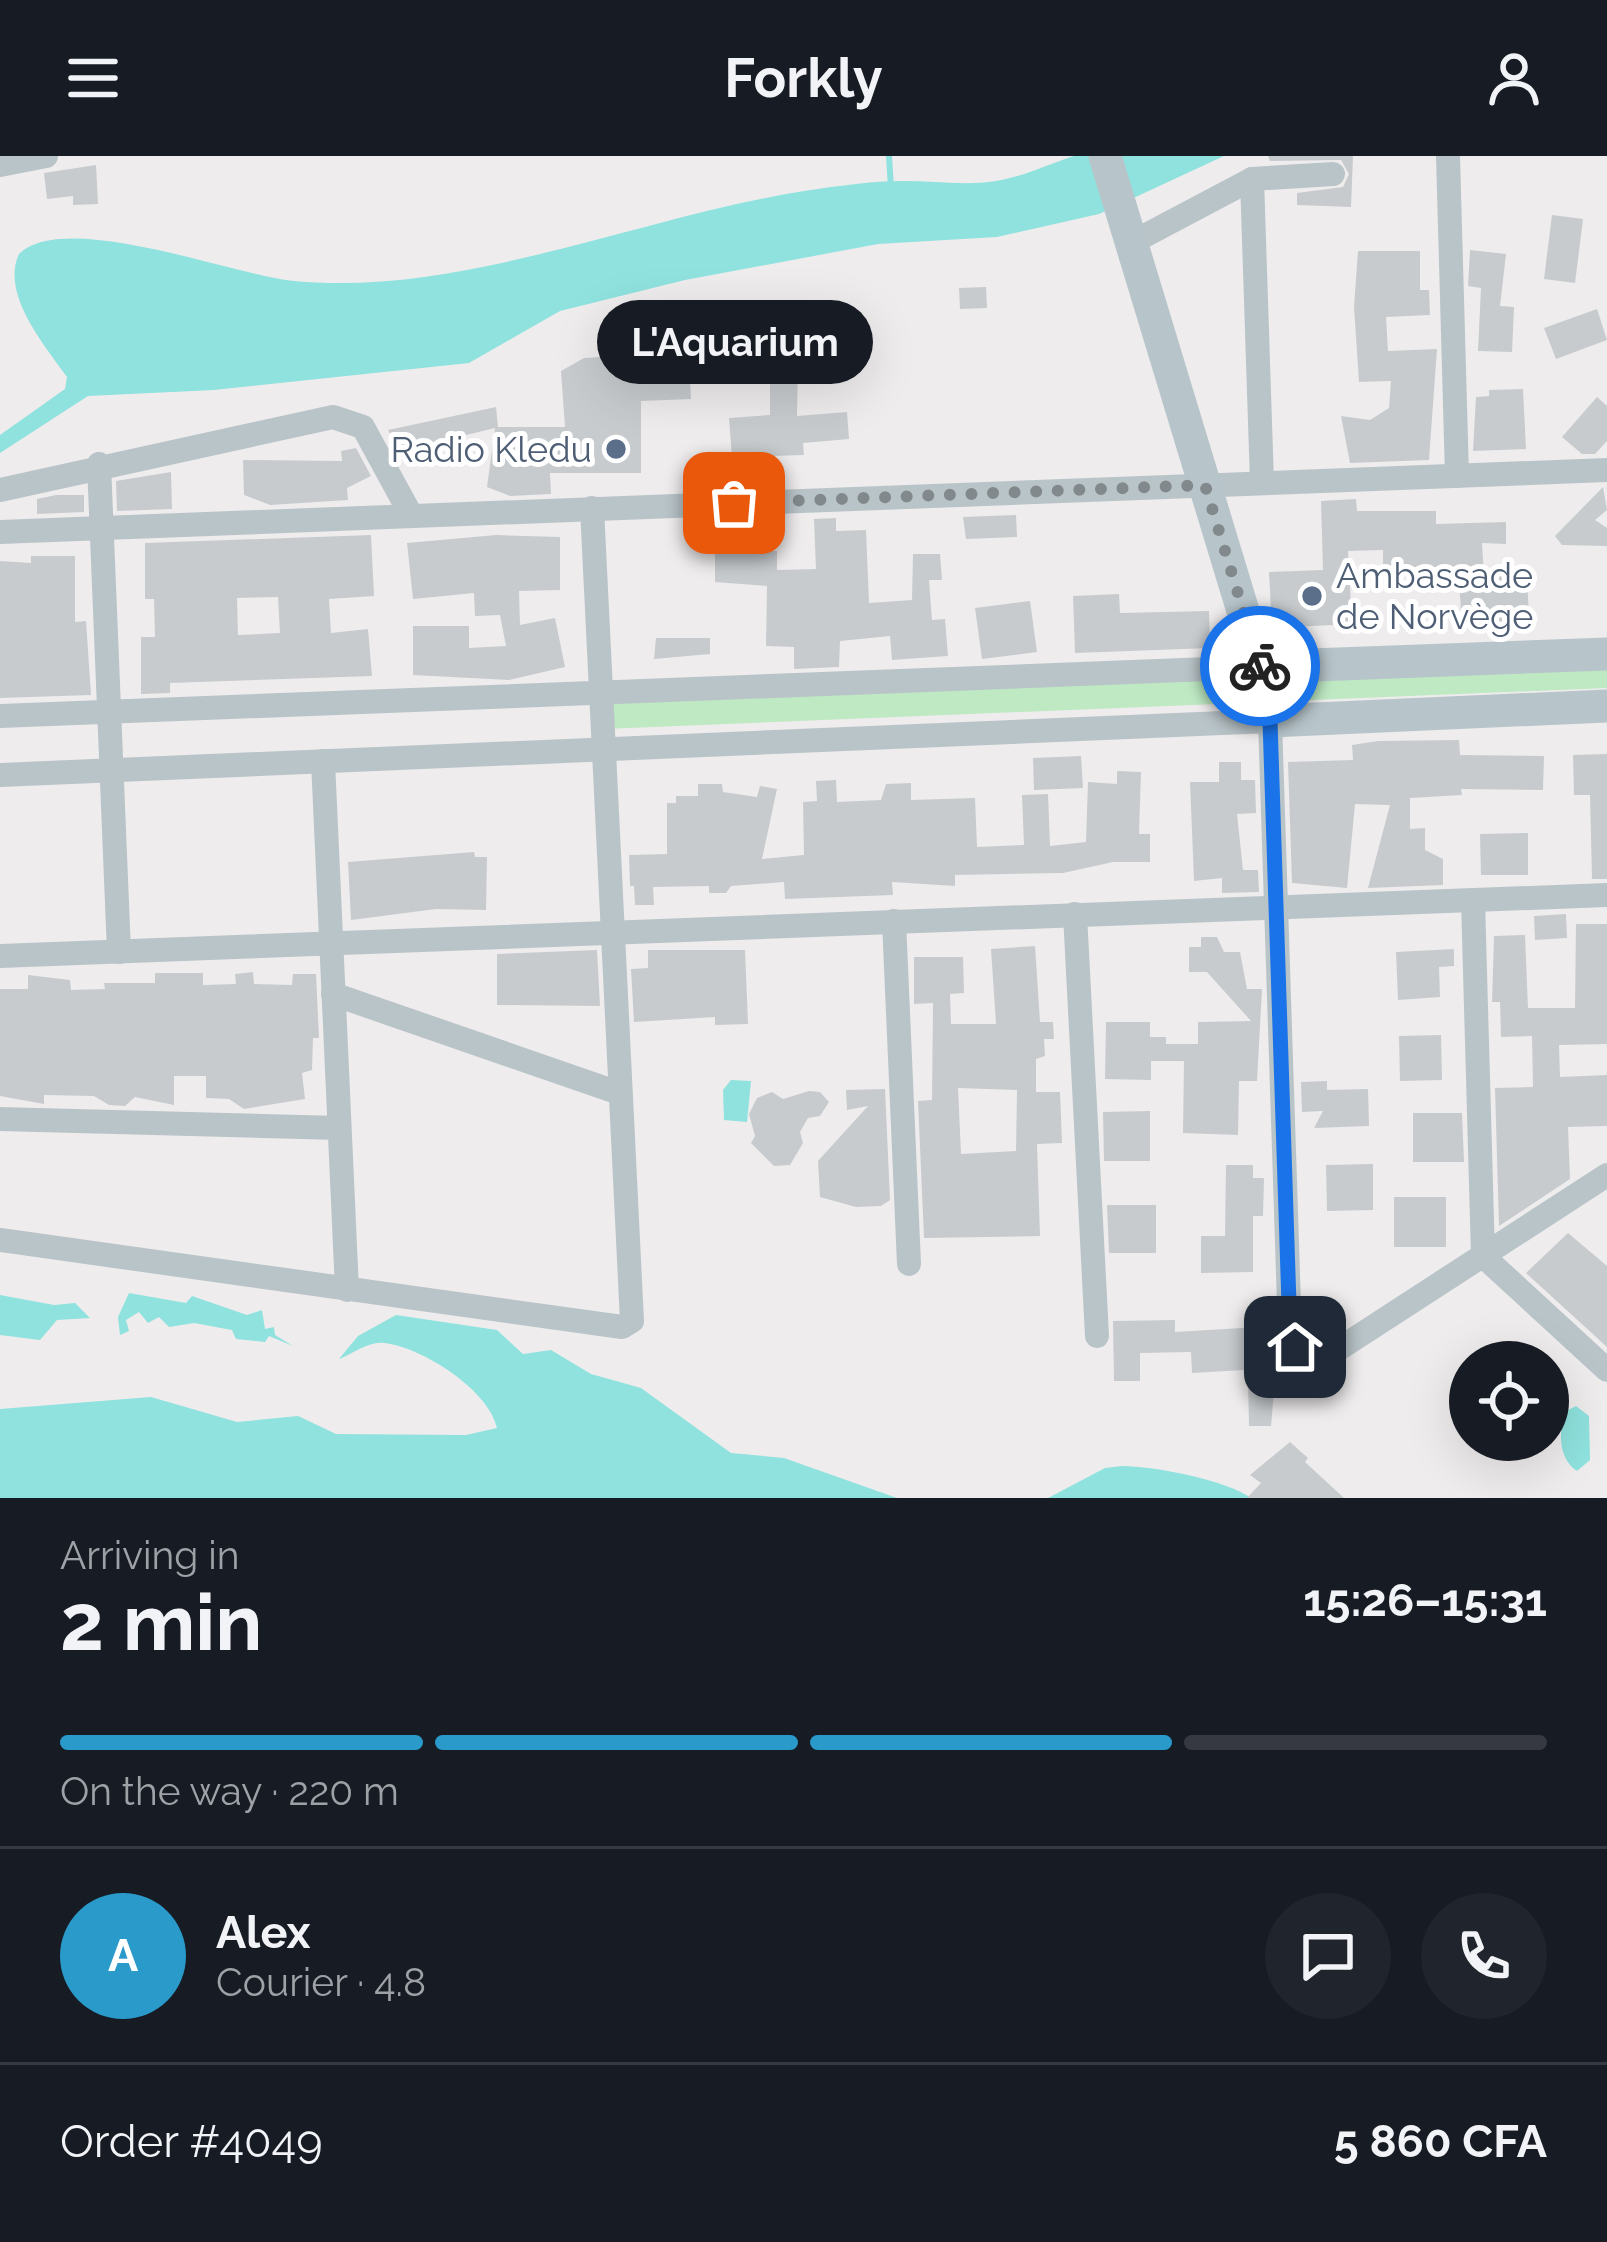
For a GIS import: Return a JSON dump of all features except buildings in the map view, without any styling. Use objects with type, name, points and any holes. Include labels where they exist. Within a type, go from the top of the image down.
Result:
[{"type":"street","points":[[0,165],[46,156]]},
{"type":"street","points":[[1105,156],[1261,667],[1270,721],[1290,1335],[1295,1347],[1312,1360],[1328,1355],[1607,1174]]},
{"type":"street","points":[[1448,156],[1456,476]]},
{"type":"street","points":[[1127,228],[1252,179],[1333,175]]},
{"type":"street","points":[[1252,179],[1262,483]]},
{"type":"street","points":[[0,490],[99,464],[316,419],[348,419],[362,427],[411,515]]},
{"type":"street","points":[[99,464],[118,952]]},
{"type":"street","points":[[0,532],[1607,470]]},
{"type":"street","points":[[0,1240],[628,1326],[634,1316],[592,508]]},
{"type":"street","points":[[0,716],[1607,654]]},
{"type":"street","points":[[0,775],[1607,706]]},
{"type":"street","points":[[322,761],[346,1289]]},
{"type":"street","points":[[0,956],[1607,895]]},
{"type":"street","points":[[1473,900],[1484,1256],[1607,1370]]},
{"type":"street","points":[[1076,914],[1097,1336]]},
{"type":"street","points":[[894,921],[909,1264]]},
{"type":"street","points":[[333,994],[619,1093]]},
{"type":"street","points":[[0,1119],[339,1128]]},
{"type":"green space","points":[[1607,665],[1607,688],[604,729],[601,701]]},
{"type":"water","points":[[1074,156],[1224,156],[1099,214],[997,237],[878,244],[685,280],[560,311],[469,363],[214,390],[88,396],[0,453],[0,435],[65,389],[67,377],[28,319],[16,286],[19,254],[41,242],[110,241],[267,277],[357,283],[485,266],[804,191],[880,182],[996,181]]},
{"type":"water","points":[[731,1080],[751,1081],[747,1122],[724,1120],[723,1090]]},
{"type":"water","points":[[129,1293],[186,1303],[192,1296],[247,1315],[262,1310],[265,1329],[274,1327],[275,1335],[293,1346],[269,1336],[265,1342],[236,1339],[232,1330],[194,1323],[169,1327],[159,1317],[148,1323],[139,1312],[126,1320],[129,1331],[120,1335],[118,1317]]},
{"type":"water","points":[[0,1295],[54,1305],[75,1303],[90,1318],[57,1320],[40,1340],[0,1335]]},
{"type":"water","points":[[396,1315],[497,1330],[523,1354],[551,1350],[591,1374],[641,1388],[731,1453],[784,1458],[897,1498],[0,1498],[0,1409],[151,1397],[237,1422],[298,1416],[336,1434],[466,1435],[497,1428],[468,1385],[417,1353],[378,1343],[339,1359],[358,1336]]},
{"type":"water","points":[[1576,1406],[1589,1416],[1590,1460],[1577,1471],[1567,1461],[1569,1410]]},
{"type":"water","points":[[1105,1468],[1189,1475],[1251,1498],[1048,1498]]},
{"type":"waterway","points":[[889,156],[891,188]]},
{"type":"way so far","points":[[734,503],[1205,485],[1260,666]]},
{"type":"place","name":"Radio Kledu","points":[[616,449]]},
{"type":"place","name":"L'Aquarium","points":[[734,503]]},
{"type":"place","name":"Ambassade de Norvège","points":[[1312,596]]},
{"type":"route","points":[[1260,666],[1270,721],[1290,1335],[1295,1347]]}]
